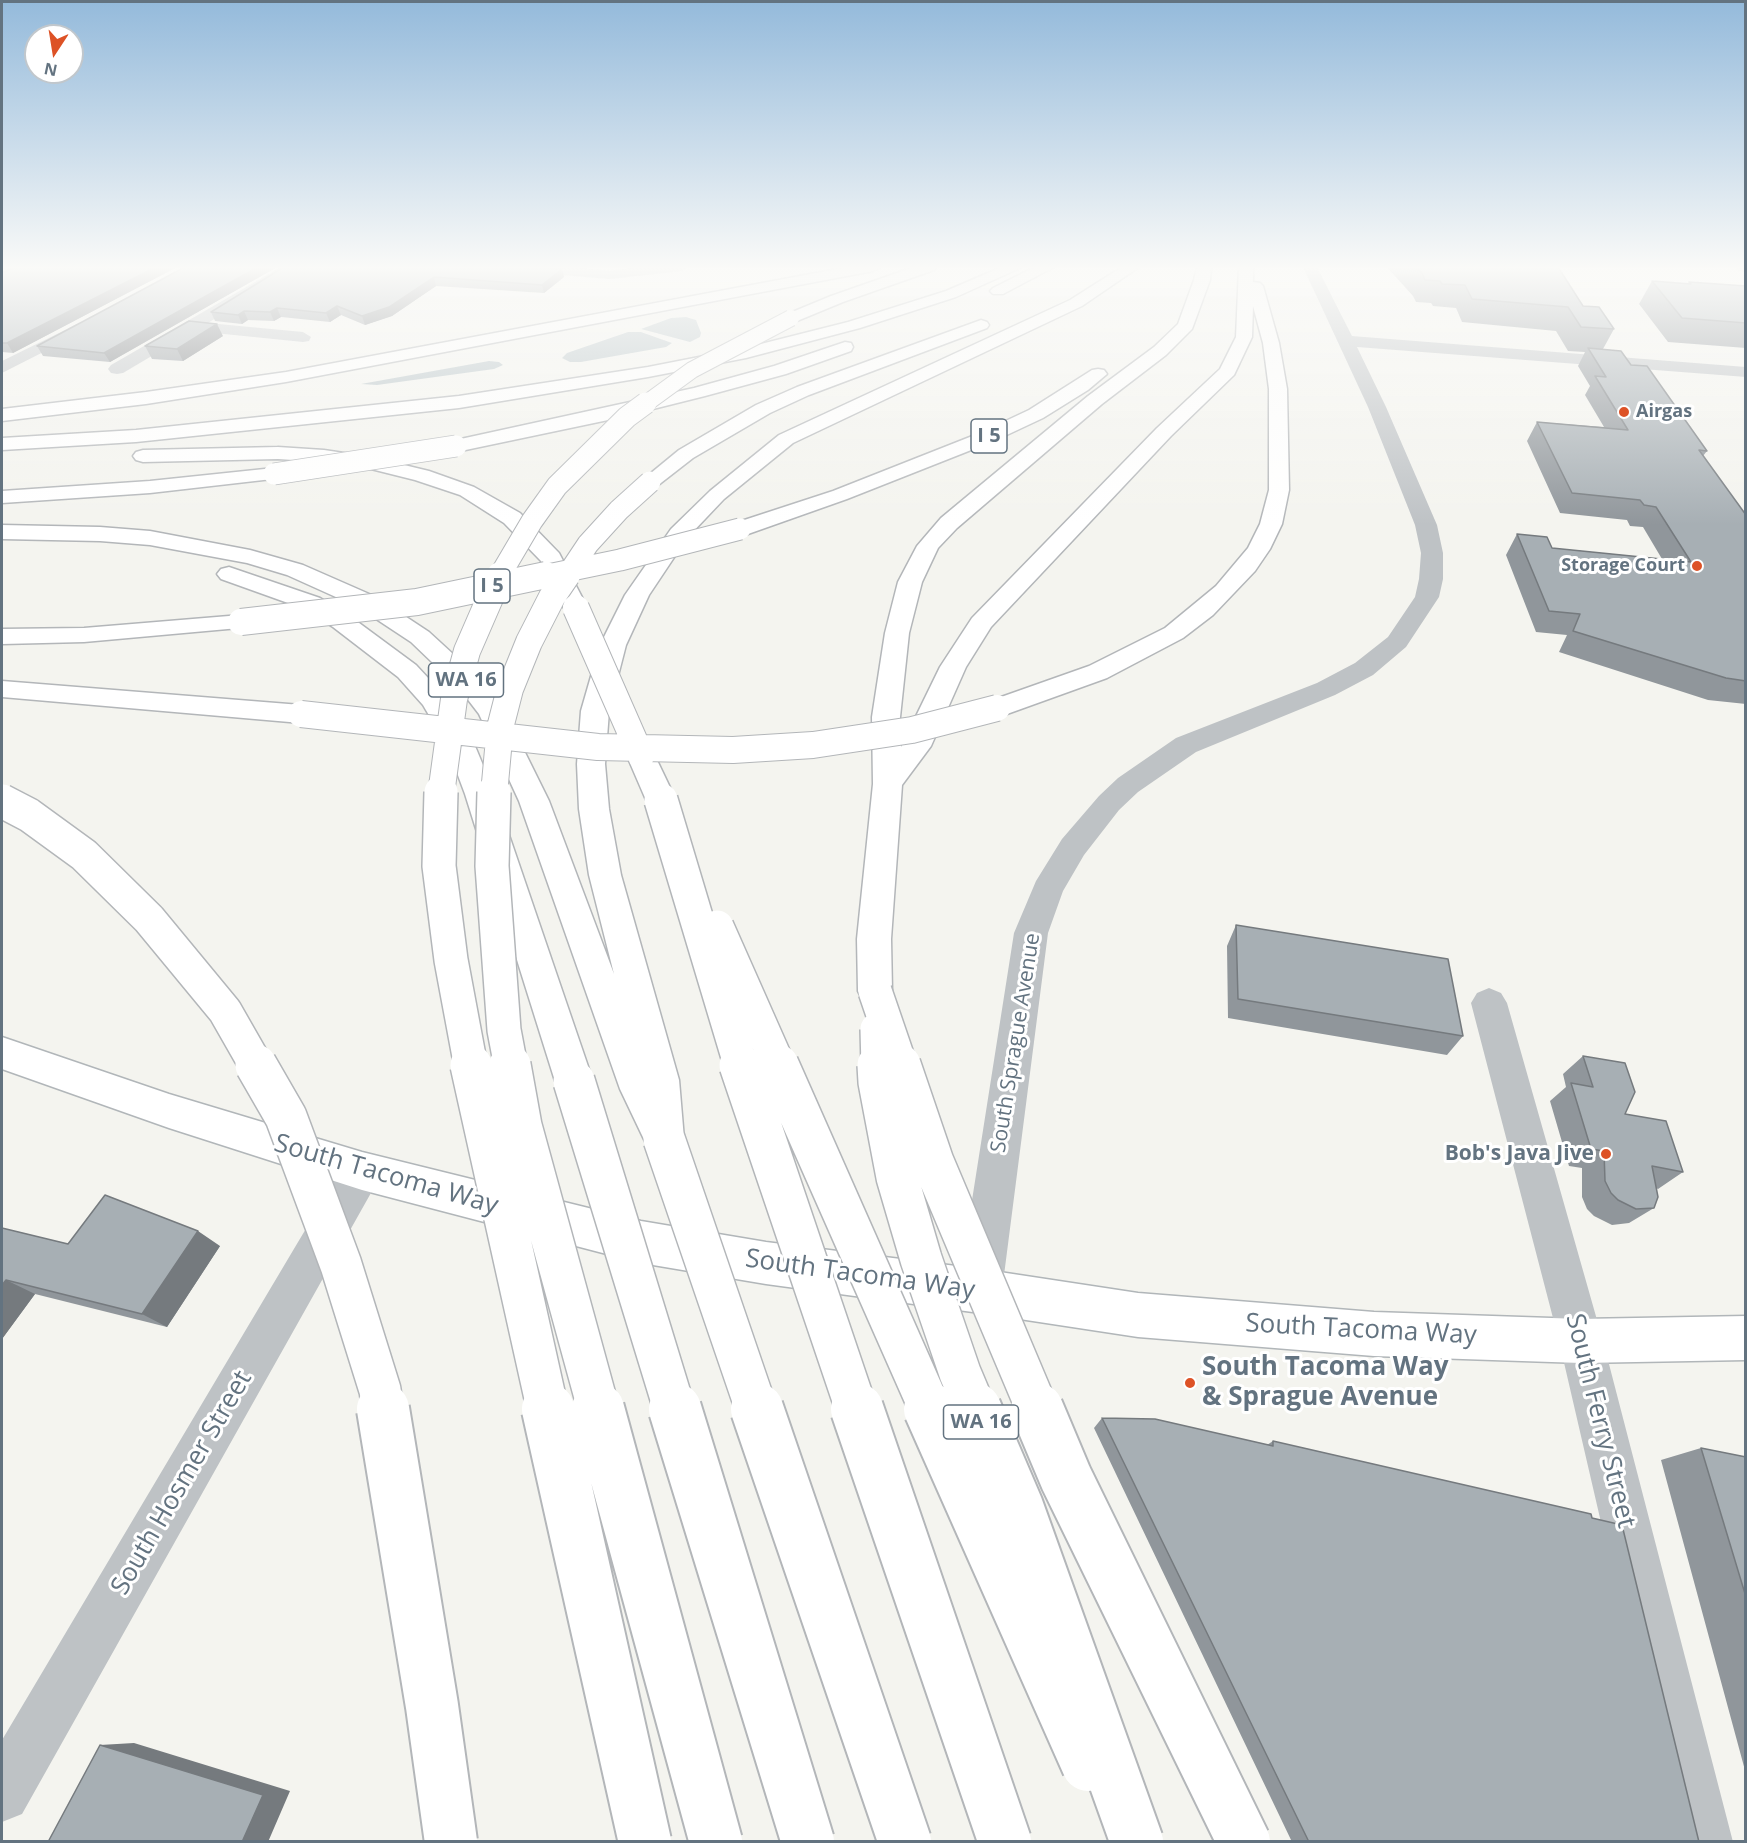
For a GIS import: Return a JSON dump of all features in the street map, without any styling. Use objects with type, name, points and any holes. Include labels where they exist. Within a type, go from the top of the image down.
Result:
[{"type":"main road","points":[[2,415],[263,381],[413,353]]},
{"type":"main road","name":"WA 16","points":[[645,1842],[469,1058],[451,960],[439,866],[440,803],[454,699],[467,651],[482,612],[505,564],[532,521],[557,486],[627,417],[692,370],[724,353]]},
{"type":"main road","points":[[2,444],[136,436],[470,400],[648,372],[746,353]]},
{"type":"main road","points":[[2,497],[150,487],[274,474],[456,446],[613,413],[699,392],[780,370],[829,353]]},
{"type":"main road","points":[[716,1842],[521,1126],[504,1029],[492,866],[494,780],[500,728],[510,689],[525,651],[552,597],[588,544],[619,510],[686,454],[763,410],[803,391],[903,353]]},
{"type":"main road","points":[[905,1842],[664,1139],[660,1080],[605,875],[594,809],[591,764],[595,711],[612,645],[637,595],[679,534],[717,495],[786,440],[966,353]]},
{"type":"main road","name":"WA 16","points":[[1137,1842],[1017,1507],[960,1373],[921,1259],[897,1178],[879,1082],[874,939],[888,784],[885,717],[897,633],[909,582],[928,546],[980,495],[1095,400],[1158,353]]},
{"type":"main road","points":[[888,784],[917,746],[953,667],[981,623],[1164,432],[1228,371],[1236,353]]},
{"type":"main road","points":[[2,689],[301,714],[598,747],[663,750],[813,745],[912,730],[997,708],[1098,672],[1174,633],[1204,610],[1247,566],[1259,549],[1270,524],[1279,490],[1278,389],[1273,353]]},
{"type":"main road","name":"I 5","points":[[2,637],[84,635],[241,622],[417,602],[620,560],[740,528],[840,495],[987,437],[1035,414],[1073,392],[1109,365]]},
{"type":"main road","points":[[2,459],[278,453],[371,462],[422,475],[467,491],[492,504],[512,518],[551,558],[576,608],[1123,1842]]},
{"type":"main road","name":"WA 16","points":[[2,532],[100,534],[150,538],[250,557],[295,570],[367,602],[420,637],[468,682],[491,712],[534,801],[639,1089],[664,1139]]},
{"type":"main road","points":[[2,547],[127,555],[204,568],[248,579],[311,603],[351,628],[407,671],[434,700],[461,746],[480,794],[574,1081],[808,1842]]},
{"type":"main road","points":[[661,800],[748,1091],[1005,1842]]},
{"type":"main road","points":[[2,801],[29,815],[84,855],[149,920],[225,1011],[286,1118],[341,1265],[380,1390],[432,1706],[451,1842]]},
{"type":"main road","points":[[875,991],[933,1162],[1066,1478],[1244,1842]]},
{"type":"main road","name":"South Tacoma Way","points":[[2,1053],[169,1111],[362,1171],[641,1242],[766,1263],[1161,1317],[1374,1334],[1581,1341],[1746,1338]]},
{"type":"street","points":[[2,368],[30,353]]},
{"type":"street","points":[[117,369],[145,353]]},
{"type":"street","name":"South Sprague Avenue","points":[[980,1291],[1031,933],[1047,890],[1072,847],[1116,797],[1157,764],[1186,745],[1326,689],[1364,669],[1397,642],[1427,597],[1431,579],[1432,554],[1426,525],[1377,407],[1352,353]]},
{"type":"street","points":[[1501,353],[1746,372]]},
{"type":"street","name":"South Ferry Street","points":[[1489,1003],[1581,1341],[1704,1842]]},
{"type":"street","name":"South Hosmer Street","points":[[2,1794],[362,1171]]},
{"type":"shaded area","points":[[567,353],[632,353],[581,362],[570,362],[562,358]]},
{"type":"shaded area","points":[[489,361],[503,365],[494,369],[377,385],[361,384]]},
{"type":"building","points":[[1591,353],[1622,353],[1631,365],[1647,366],[1707,451],[1699,450],[1746,515],[1746,681],[1726,678],[1573,631],[1580,614],[1549,611],[1517,534],[1547,537],[1552,548],[1691,562],[1656,507],[1644,505],[1640,500],[1572,493],[1537,422],[1628,430],[1595,376],[1606,377]]},
{"type":"building","points":[[1236,925],[1448,959],[1463,1036],[1238,999]]},
{"type":"building","points":[[1583,1056],[1625,1063],[1635,1092],[1625,1114],[1666,1121],[1683,1172],[1652,1166],[1658,1197],[1654,1208],[1636,1209],[1618,1200],[1611,1193],[1605,1181],[1604,1151],[1591,1149],[1571,1083],[1593,1087]]},
{"type":"building","points":[[105,1195],[198,1231],[142,1314],[6,1280],[2,1285],[2,1228],[68,1244]]},
{"type":"building","points":[[1102,1418],[1155,1419],[1273,1446],[1273,1441],[1591,1514],[1592,1518],[1622,1525],[1699,1842],[1309,1842]]},
{"type":"building","points":[[1701,1448],[1746,1457],[1746,1597]]},
{"type":"building","points":[[100,1745],[263,1795],[242,1842],[48,1842]]},
{"type":"place","name":"Airgas","points":[[1624,412]]},
{"type":"place","name":"Storage Court","points":[[1697,566]]},
{"type":"place","name":"Bob's Java Jive","points":[[1606,1154]]},
{"type":"place","name":"South Tacoma Way & Sprague Avenue","points":[[1190,1383]]}]
